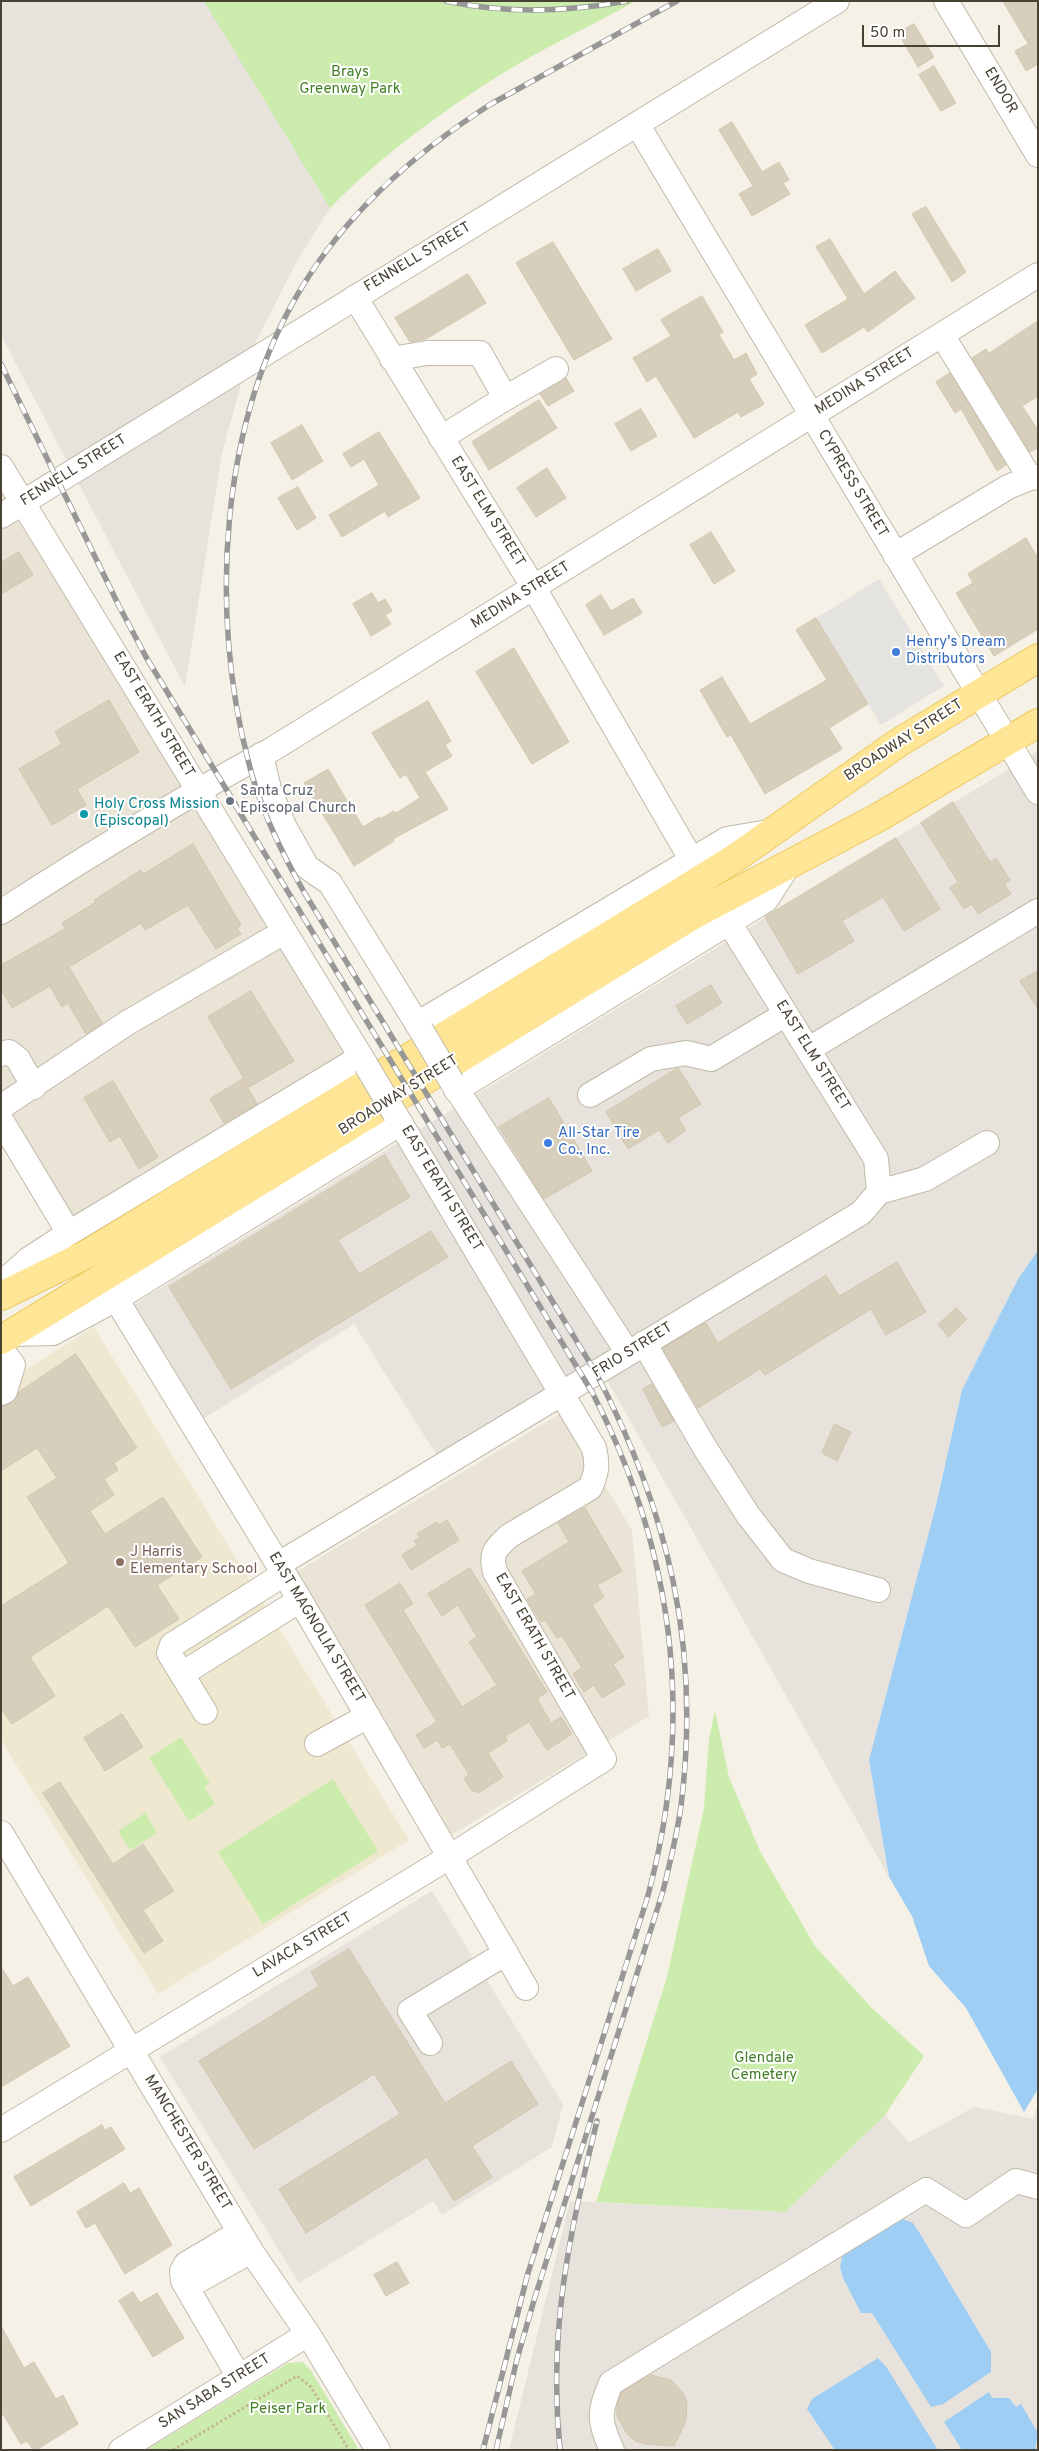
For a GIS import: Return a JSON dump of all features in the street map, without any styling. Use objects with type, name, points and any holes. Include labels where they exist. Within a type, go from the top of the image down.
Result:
[{"type":"main road","name":"BROADWAY STREET","points":[[1,1296],[98,1248],[682,892],[774,830],[862,766],[1038,658]]},
{"type":"main road","name":"BROADWAY STREET","points":[[4,1341],[695,914],[879,816],[1038,723]]},
{"type":"street","name":"FENNELL STREET","points":[[1,516],[836,1]]},
{"type":"street","name":"ENDOR","points":[[946,1],[1038,155]]},
{"type":"street","name":"CYPRESS STREET","points":[[637,124],[1038,792]]},
{"type":"street","name":"MEDINA STREET","points":[[1,912],[73,865],[261,755],[534,588],[1038,276]]},
{"type":"street","name":"EAST ELM STREET","points":[[355,296],[534,588],[691,859]]},
{"type":"street","points":[[895,556],[1008,487],[1034,478],[942,335]]},
{"type":"street","points":[[392,359],[427,353],[480,353],[504,399]]},
{"type":"street","points":[[441,438],[556,369]]},
{"type":"street","name":"EAST ERATH STREET","points":[[1,467],[364,1061],[594,1448],[597,1474],[590,1488],[509,1536],[498,1546],[492,1558],[495,1572],[604,1759]]},
{"type":"street","points":[[261,755],[269,789],[280,816],[307,867],[330,884],[454,1086],[705,1448],[748,1515],[783,1560],[809,1571],[878,1590]]},
{"type":"street","name":"BROADWAY STREET","points":[[419,1027],[691,859],[727,839],[774,830]]},
{"type":"street","name":"BROADWAY STREET","points":[[454,1086],[730,924],[766,900],[790,863]]},
{"type":"street","points":[[809,1049],[1038,911]]},
{"type":"street","name":"EAST ELM STREET","points":[[730,924],[876,1159],[879,1192]]},
{"type":"street","points":[[1,1107],[34,1087],[127,1023],[284,932]]},
{"type":"street","points":[[590,1095],[651,1059],[686,1053],[711,1059],[786,1014]]},
{"type":"street","points":[[1,1054],[9,1052],[18,1059],[34,1087]]},
{"type":"street","points":[[1,1284],[29,1259],[69,1233],[364,1061]]},
{"type":"street","name":"BROADWAY STREET","points":[[4,1341],[53,1333],[116,1299],[398,1118]]},
{"type":"street","points":[[1,1120],[69,1233]]},
{"type":"street","points":[[879,1192],[926,1179],[987,1143]]},
{"type":"street","name":"FRIO STREET","points":[[182,1674],[169,1653],[172,1645],[281,1569],[636,1348],[861,1213],[879,1192]]},
{"type":"street","name":"EAST MAGNOLIA STREET","points":[[116,1299],[300,1600],[451,1856],[526,1988]]},
{"type":"street","points":[[1,1393],[5,1391],[13,1365],[4,1341]]},
{"type":"street","points":[[206,1712],[182,1674],[300,1600]]},
{"type":"street","points":[[317,1744],[368,1716]]},
{"type":"street","name":"LAVACA STREET","points":[[1,2130],[451,1856],[604,1759]]},
{"type":"street","name":"MANCHESTER STREET","points":[[1,1833],[246,2242],[308,2334],[378,2450]]},
{"type":"street","points":[[430,2043],[410,2011],[506,1953]]},
{"type":"street","points":[[612,2450],[602,2429],[601,2406],[611,2383],[926,2190],[966,2215],[1016,2181],[1038,2187]]},
{"type":"street","points":[[239,2377],[187,2287],[182,2271],[186,2264],[246,2242]]},
{"type":"street","name":"SAN SABA STREET","points":[[134,2446],[308,2334]]},
{"type":"path","points":[[173,2450],[297,2376],[311,2387],[349,2450]]},
{"type":"shaded area","points":[[1,1],[323,1],[305,166],[330,208],[297,261],[249,355],[222,453],[185,687],[1,335]]},
{"type":"shaded area","points":[[1,480],[354,1058],[72,1223],[1,1104]]},
{"type":"shaded area","points":[[879,579],[944,686],[881,725],[816,618]]},
{"type":"shaded area","points":[[1038,751],[1038,1250],[1018,1279],[962,1390],[936,1505],[869,1760],[889,1877],[595,1359],[439,1459],[354,1324],[203,1419],[131,1306]]},
{"type":"shaded area","name":"J Harris Elementary School","points":[[94,1327],[409,1840],[158,1994],[1,1740],[1,1385]]},
{"type":"shaded area","points":[[561,1413],[632,1530],[649,1716],[451,1835],[293,1574]]},
{"type":"shaded area","points":[[432,1891],[563,2104],[552,2147],[442,2215],[433,2201],[299,2283],[160,2057]]},
{"type":"shaded area","points":[[1038,2103],[1038,2450],[509,2450],[570,2201],[785,2212],[885,2115],[909,2143],[974,2107],[1033,2119]]},
{"type":"green space","name":"Brays Greenway Park","points":[[204,1],[636,1],[521,62],[458,102],[370,170],[330,208]]},
{"type":"green space","name":"Glendale Cemetery","points":[[715,1711],[729,1777],[760,1851],[815,1946],[870,2006],[924,2056],[885,2115],[785,2212],[596,2202],[667,1977],[704,1808],[709,1739]]},
{"type":"green space","points":[[181,1737],[210,1783],[204,1786],[215,1804],[189,1821],[149,1758]]},
{"type":"green space","points":[[333,1779],[378,1851],[263,1924],[218,1852]]},
{"type":"green space","points":[[145,1813],[157,1833],[130,1850],[118,1831]]},
{"type":"green space","name":"Peiser Park","points":[[302,2362],[310,2369],[359,2450],[146,2450],[288,2363]]},
{"type":"water","points":[[1038,1250],[1038,2089],[1024,2112],[966,2008],[929,1966],[912,1916],[889,1877],[869,1760],[936,1505],[962,1390],[1018,1279]]},
{"type":"water","points":[[900,2218],[913,2223],[991,2352],[991,2372],[943,2404],[931,2407],[872,2313],[861,2313],[843,2278],[840,2267],[843,2253]]},
{"type":"water","points":[[878,2358],[887,2368],[938,2450],[835,2450],[807,2409],[812,2399]]},
{"type":"water","points":[[989,2392],[992,2398],[1009,2398],[1016,2407],[1021,2404],[1038,2433],[1035,2450],[962,2450],[944,2422]]},
{"type":"building","points":[[1003,1],[1038,1],[1038,64],[1026,71],[1015,51],[1028,44]]},
{"type":"building","points":[[914,24],[934,57],[918,67],[898,33]]},
{"type":"building","points":[[934,66],[956,103],[941,111],[919,75]]},
{"type":"building","points":[[732,122],[762,172],[779,162],[789,180],[783,183],[790,194],[752,216],[739,194],[753,186],[719,130]]},
{"type":"building","points":[[926,207],[966,272],[952,282],[912,214]]},
{"type":"building","points":[[830,239],[864,294],[895,271],[915,298],[868,332],[864,327],[822,353],[805,325],[848,299],[816,247]]},
{"type":"building","points":[[553,242],[612,339],[574,360],[516,263]]},
{"type":"building","points":[[658,249],[671,271],[636,291],[623,269]]},
{"type":"building","points":[[468,274],[486,303],[426,339],[410,342],[395,318]]},
{"type":"building","points":[[702,296],[723,332],[719,335],[734,360],[746,353],[757,374],[749,379],[764,404],[741,417],[738,412],[694,438],[656,376],[647,382],[633,358],[671,336],[661,320]]},
{"type":"building","points":[[1038,321],[1038,396],[1022,406],[1038,430],[1038,448],[1030,452],[972,358],[986,349],[989,353]]},
{"type":"building","points":[[950,373],[1006,465],[997,471],[961,409],[955,413],[936,382]]},
{"type":"building","points":[[566,378],[574,391],[548,406],[540,394]]},
{"type":"building","points":[[539,400],[557,428],[489,470],[472,442]]},
{"type":"building","points":[[641,409],[657,436],[631,451],[615,424]]},
{"type":"building","points":[[302,425],[323,461],[292,480],[271,443]]},
{"type":"building","points":[[379,432],[420,498],[388,517],[385,511],[342,537],[329,515],[379,485],[364,459],[351,467],[343,454]]},
{"type":"building","points":[[547,468],[566,498],[536,517],[517,488]]},
{"type":"building","points":[[298,487],[316,518],[297,530],[278,498]]},
{"type":"building","points":[[711,532],[735,571],[714,584],[690,545]]},
{"type":"building","points":[[1026,538],[1038,558],[1038,629],[994,656],[956,593],[973,583],[968,574]]},
{"type":"building","points":[[19,552],[33,575],[1,594],[1,563]]},
{"type":"building","points":[[372,593],[378,603],[385,599],[392,611],[385,615],[391,624],[371,636],[353,604]]},
{"type":"building","points":[[601,595],[611,611],[633,598],[642,613],[604,635],[586,605]]},
{"type":"building","points":[[816,618],[868,704],[829,728],[842,749],[765,794],[731,735],[727,737],[700,690],[722,677],[750,724],[827,680],[796,630]]},
{"type":"building","points":[[514,648],[569,742],[532,764],[476,672]]},
{"type":"building","points":[[109,700],[139,752],[77,789],[86,805],[52,825],[19,769],[62,744],[55,732]]},
{"type":"building","points":[[428,701],[451,741],[445,745],[452,756],[425,772],[448,809],[393,839],[394,841],[354,866],[304,783],[328,769],[363,827],[379,817],[380,819],[394,811],[396,813],[420,798],[406,774],[400,778],[372,733]]},
{"type":"building","points":[[953,802],[990,862],[996,858],[1010,880],[1004,884],[1011,894],[978,914],[972,904],[964,909],[950,888],[958,882],[921,823]]},
{"type":"building","points":[[896,838],[940,909],[904,931],[883,897],[842,921],[854,941],[798,974],[765,917]]},
{"type":"building","points":[[193,844],[241,925],[237,928],[241,934],[216,949],[188,905],[145,930],[141,923],[69,967],[102,1023],[86,1034],[68,1003],[62,1007],[50,986],[12,1008],[1,989],[1,965],[65,929],[62,923],[96,902],[94,900],[141,870],[143,874]]},
{"type":"building","points":[[1038,971],[1038,1009],[1020,981]]},
{"type":"building","points":[[711,985],[722,1003],[687,1024],[676,1006]]},
{"type":"building","points":[[251,991],[294,1061],[249,1087],[208,1017]]},
{"type":"building","points":[[678,1068],[701,1104],[678,1118],[686,1130],[668,1143],[659,1130],[628,1149],[606,1112]]},
{"type":"building","points":[[243,1079],[257,1104],[224,1123],[210,1099]]},
{"type":"building","points":[[113,1081],[158,1157],[139,1169],[120,1136],[110,1142],[84,1098]]},
{"type":"building","points":[[549,1098],[592,1171],[544,1199],[499,1127]]},
{"type":"building","points":[[385,1155],[410,1197],[338,1240],[359,1274],[431,1231],[448,1257],[231,1389],[169,1287]]},
{"type":"building","points":[[897,1262],[926,1312],[886,1335],[871,1309],[765,1375],[760,1369],[698,1408],[663,1348],[706,1323],[718,1343],[826,1275],[839,1296]]},
{"type":"building","points":[[956,1308],[967,1319],[949,1337],[938,1325]]},
{"type":"building","points":[[76,1354],[137,1448],[114,1463],[118,1470],[104,1479],[114,1495],[90,1511],[105,1534],[163,1497],[202,1557],[157,1585],[179,1619],[135,1647],[108,1606],[30,1657],[55,1696],[12,1724],[1,1708],[1,1606],[69,1563],[27,1497],[57,1478],[37,1448],[1,1471],[1,1407],[11,1403],[19,1392]]},
{"type":"building","points":[[652,1384],[674,1421],[662,1427],[643,1389]]},
{"type":"building","points":[[835,1424],[851,1432],[837,1461],[822,1453]]},
{"type":"building","points":[[585,1508],[622,1571],[597,1585],[604,1597],[592,1605],[624,1657],[613,1664],[625,1684],[602,1698],[594,1685],[584,1692],[573,1674],[582,1668],[564,1639],[561,1636],[557,1638],[545,1620],[541,1622],[527,1599],[536,1594],[522,1571],[569,1542],[558,1523]]},
{"type":"building","points":[[447,1520],[459,1540],[411,1570],[402,1555],[417,1545],[414,1541],[420,1537],[417,1534],[437,1522],[439,1525]]},
{"type":"building","points":[[470,1568],[547,1692],[537,1699],[551,1723],[561,1717],[572,1734],[547,1750],[529,1722],[505,1736],[507,1741],[488,1753],[503,1777],[478,1793],[476,1790],[473,1792],[464,1778],[468,1776],[468,1773],[450,1744],[442,1748],[437,1740],[424,1748],[416,1735],[437,1722],[365,1605],[400,1583],[413,1604],[403,1610],[462,1707],[497,1685],[469,1642],[477,1637],[458,1605],[442,1616],[428,1594]]},
{"type":"building","points":[[122,1714],[143,1747],[105,1771],[84,1738]]},
{"type":"building","points":[[60,1782],[113,1864],[143,1844],[174,1891],[143,1910],[163,1941],[144,1953],[43,1793]]},
{"type":"building","points":[[349,1949],[445,2103],[511,2061],[538,2104],[472,2146],[492,2177],[454,2201],[427,2157],[306,2233],[279,2189],[400,2114],[374,2074],[254,2149],[199,2061],[319,1986],[311,1972]]},
{"type":"building","points":[[1,1967],[13,1986],[28,1977],[70,2046],[1,2087]]},
{"type":"building","points":[[102,2125],[105,2130],[111,2127],[125,2149],[31,2206],[14,2177]]},
{"type":"building","points":[[124,2183],[130,2193],[139,2188],[172,2245],[125,2274],[95,2223],[86,2228],[77,2212]]},
{"type":"building","points":[[397,2262],[409,2283],[386,2296],[374,2275]]},
{"type":"building","points":[[133,2292],[140,2303],[157,2293],[184,2338],[153,2357],[119,2301]]},
{"type":"building","points":[[1,2326],[24,2368],[34,2362],[56,2399],[63,2395],[78,2424],[36,2450],[33,2450],[27,2441],[21,2444],[1,2411]]},
{"type":"building","points":[[651,2375],[671,2380],[683,2393],[687,2402],[686,2421],[674,2446],[645,2444],[635,2441],[627,2434],[617,2416],[617,2406],[622,2392]]},
{"type":"railway","points":[[446,1],[514,10],[559,9],[627,1]]},
{"type":"railway","points":[[496,2450],[517,2359],[535,2297],[663,1891],[671,1859],[681,1806],[686,1748],[686,1692],[682,1637],[673,1583],[660,1530],[643,1477],[596,1373],[304,892],[264,811],[248,760],[236,702],[228,642],[226,580],[230,518],[239,456],[253,396],[275,340],[302,287],[341,233],[386,185],[436,142],[463,122],[491,104],[677,1]]},
{"type":"railway","points":[[1,364],[119,606],[146,657],[237,807]]},
{"type":"railway","points":[[234,803],[592,1392],[620,1453],[643,1515],[659,1577],[669,1641],[673,1704],[670,1769],[662,1834],[647,1899],[528,2273],[483,2450]]},
{"type":"railway","points":[[560,2450],[557,2406],[559,2323],[570,2244],[597,2121]]},
{"type":"place","name":"Henry's Dream Distributors","points":[[896,652]]},
{"type":"place","name":"Santa Cruz Episcopal Church","points":[[230,801]]},
{"type":"place","name":"Holy Cross Mission (Episcopal)","points":[[84,814]]},
{"type":"place","name":"All-Star Tire Co., Inc.","points":[[548,1143]]},
{"type":"place","name":"J Harris Elementary School","points":[[120,1562]]}]
